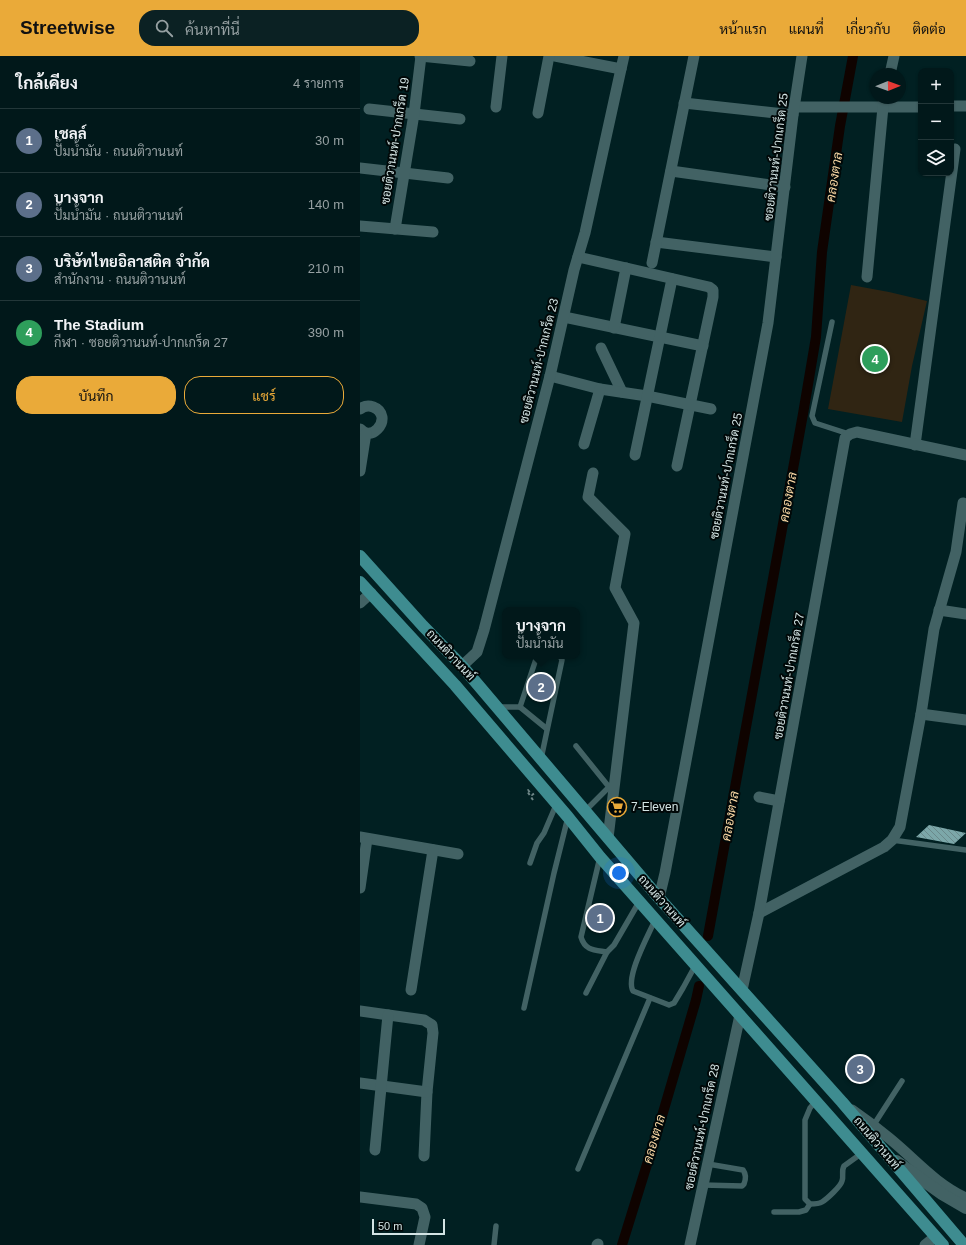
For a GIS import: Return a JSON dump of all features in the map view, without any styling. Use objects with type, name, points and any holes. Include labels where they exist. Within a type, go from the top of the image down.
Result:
[{"type":"main road","name":"ถนนติวานนท์","points":[[360,556],[423,626],[462,666],[659,898],[842,1102],[964,1245]]},
{"type":"main road","name":"ถนนติวานนท์","points":[[360,582],[455,685],[639,902],[939,1241]]},
{"type":"main road","points":[[886,1155],[942,1194],[966,1208]]},
{"type":"street","points":[[421,56],[470,61]]},
{"type":"street","name":"ซอยติวานนท์-ปากเกร็ด 19","points":[[395,229],[414,114],[421,56]]},
{"type":"street","points":[[496,107],[502,56]]},
{"type":"street","points":[[538,113],[549,56]]},
{"type":"street","points":[[555,56],[621,69]]},
{"type":"street","name":"ซอยติวานนท์-ปากเกร็ด 23","points":[[462,666],[477,652],[484,630],[550,376],[574,270],[585,233],[624,56]]},
{"type":"street","points":[[652,263],[694,56]]},
{"type":"street","name":"ซอยติวานนท์-ปากเกร็ด 25","points":[[659,898],[665,873],[768,323],[802,56]]},
{"type":"street","points":[[891,68],[894,56]]},
{"type":"street","points":[[684,103],[794,111],[870,104]]},
{"type":"street","points":[[868,277],[884,104]]},
{"type":"street","points":[[902,104],[918,106]]},
{"type":"street","points":[[954,106],[966,106]]},
{"type":"street","points":[[369,109],[460,119]]},
{"type":"street","points":[[915,445],[955,149]]},
{"type":"street","points":[[360,168],[448,178]]},
{"type":"street","points":[[671,171],[785,187]]},
{"type":"street","points":[[360,226],[433,232]]},
{"type":"street","points":[[656,242],[776,257]]},
{"type":"street","points":[[578,257],[709,287],[713,290],[713,297],[703,346],[677,466]]},
{"type":"street","points":[[614,328],[626,268]]},
{"type":"street","points":[[635,455],[672,279]]},
{"type":"street","points":[[564,317],[703,346]]},
{"type":"street","points":[[601,348],[622,392]]},
{"type":"street","points":[[550,376],[600,389],[647,396],[711,409]]},
{"type":"street","points":[[584,444],[600,389]]},
{"type":"street","points":[[360,409],[363,407],[372,406],[379,410],[382,418],[380,426],[374,432],[363,431],[360,471]]},
{"type":"street","points":[[850,434],[857,432],[966,455]]},
{"type":"street","name":"ซอยติวานนท์-ปากเกร็ด 27","points":[[742,990],[759,913],[780,801],[845,438],[850,434]]},
{"type":"street","points":[[593,472],[588,497],[625,534],[615,588],[634,623],[608,838]]},
{"type":"street","points":[[759,913],[884,847],[892,840],[900,827],[921,714],[934,629],[956,552],[963,503]]},
{"type":"street","points":[[360,603],[371,593]]},
{"type":"street","points":[[939,610],[966,614]]},
{"type":"street","points":[[921,714],[966,720]]},
{"type":"street","points":[[759,797],[780,801]]},
{"type":"street","points":[[360,888],[363,838],[458,854]]},
{"type":"street","points":[[411,990],[433,850]]},
{"type":"street","points":[[360,1011],[424,1020],[432,1025],[433,1033],[427,1092],[424,1156]]},
{"type":"street","points":[[375,1150],[388,1015]]},
{"type":"street","name":"ซอยติวานนท์-ปากเกร็ด 28","points":[[690,1245],[740,1015]]},
{"type":"street","points":[[360,1083],[427,1092]]},
{"type":"street","points":[[842,1102],[889,1138],[932,1177],[955,1193],[966,1198]]},
{"type":"street","points":[[360,1197],[416,1204],[422,1208],[424,1217],[419,1245]]},
{"type":"street","points":[[926,1245],[939,1241]]},
{"type":"lane","points":[[832,322],[812,416],[815,423],[850,434]]},
{"type":"lane","points":[[520,707],[536,659]]},
{"type":"lane","points":[[541,760],[562,659]]},
{"type":"lane","points":[[496,707],[520,707],[547,729]]},
{"type":"lane","points":[[576,746],[609,787],[585,812]]},
{"type":"lane","points":[[530,863],[537,843],[544,833],[556,805]]},
{"type":"lane","points":[[524,1008],[554,872],[568,817]]},
{"type":"lane","points":[[892,840],[966,850]]},
{"type":"lane","points":[[600,857],[581,937],[588,948],[607,952]]},
{"type":"lane","points":[[586,993],[607,952],[614,945],[639,902]]},
{"type":"lane","points":[[656,920],[640,953],[632,974],[631,988],[633,991],[669,1005],[674,1003],[695,966]]},
{"type":"lane","points":[[578,1169],[650,998]]},
{"type":"lane","points":[[873,1126],[902,1081]]},
{"type":"lane","points":[[816,1101],[810,1108],[805,1120],[805,1199],[810,1204],[817,1204],[823,1201],[839,1186],[842,1181],[842,1169],[844,1166],[862,1153]]},
{"type":"lane","points":[[703,1185],[742,1186],[746,1180],[743,1170],[708,1164]]},
{"type":"lane","points":[[774,1212],[799,1212],[806,1210],[810,1204]]},
{"type":"lane","points":[[494,1245],[496,1226]]},
{"type":"path","points":[[532,795],[528,790],[526,791],[533,800]]},
{"type":"shaded area","points":[[851,285],[927,301],[912,366],[902,422],[828,409]]},
{"type":"building","points":[[929,825],[966,833],[954,844],[916,837]]},
{"type":"waterway","name":"คลองตาล","points":[[708,936],[816,337],[822,252],[840,126],[853,56]]},
{"type":"waterway","name":"คลองตาล","points":[[622,1245],[662,1116],[699,986]]},
{"type":"place","name":"The Stadium","points":[[875,359]]},
{"type":"place","name":"บางจาก","points":[[541,687]]},
{"type":"place","name":"7-Eleven","points":[[617,807]]},
{"type":"place","name":"เชลล์","points":[[600,918]]},
{"type":"place","name":"บริษัทไทยอิลาสติค จำกัด","points":[[860,1069]]}]
